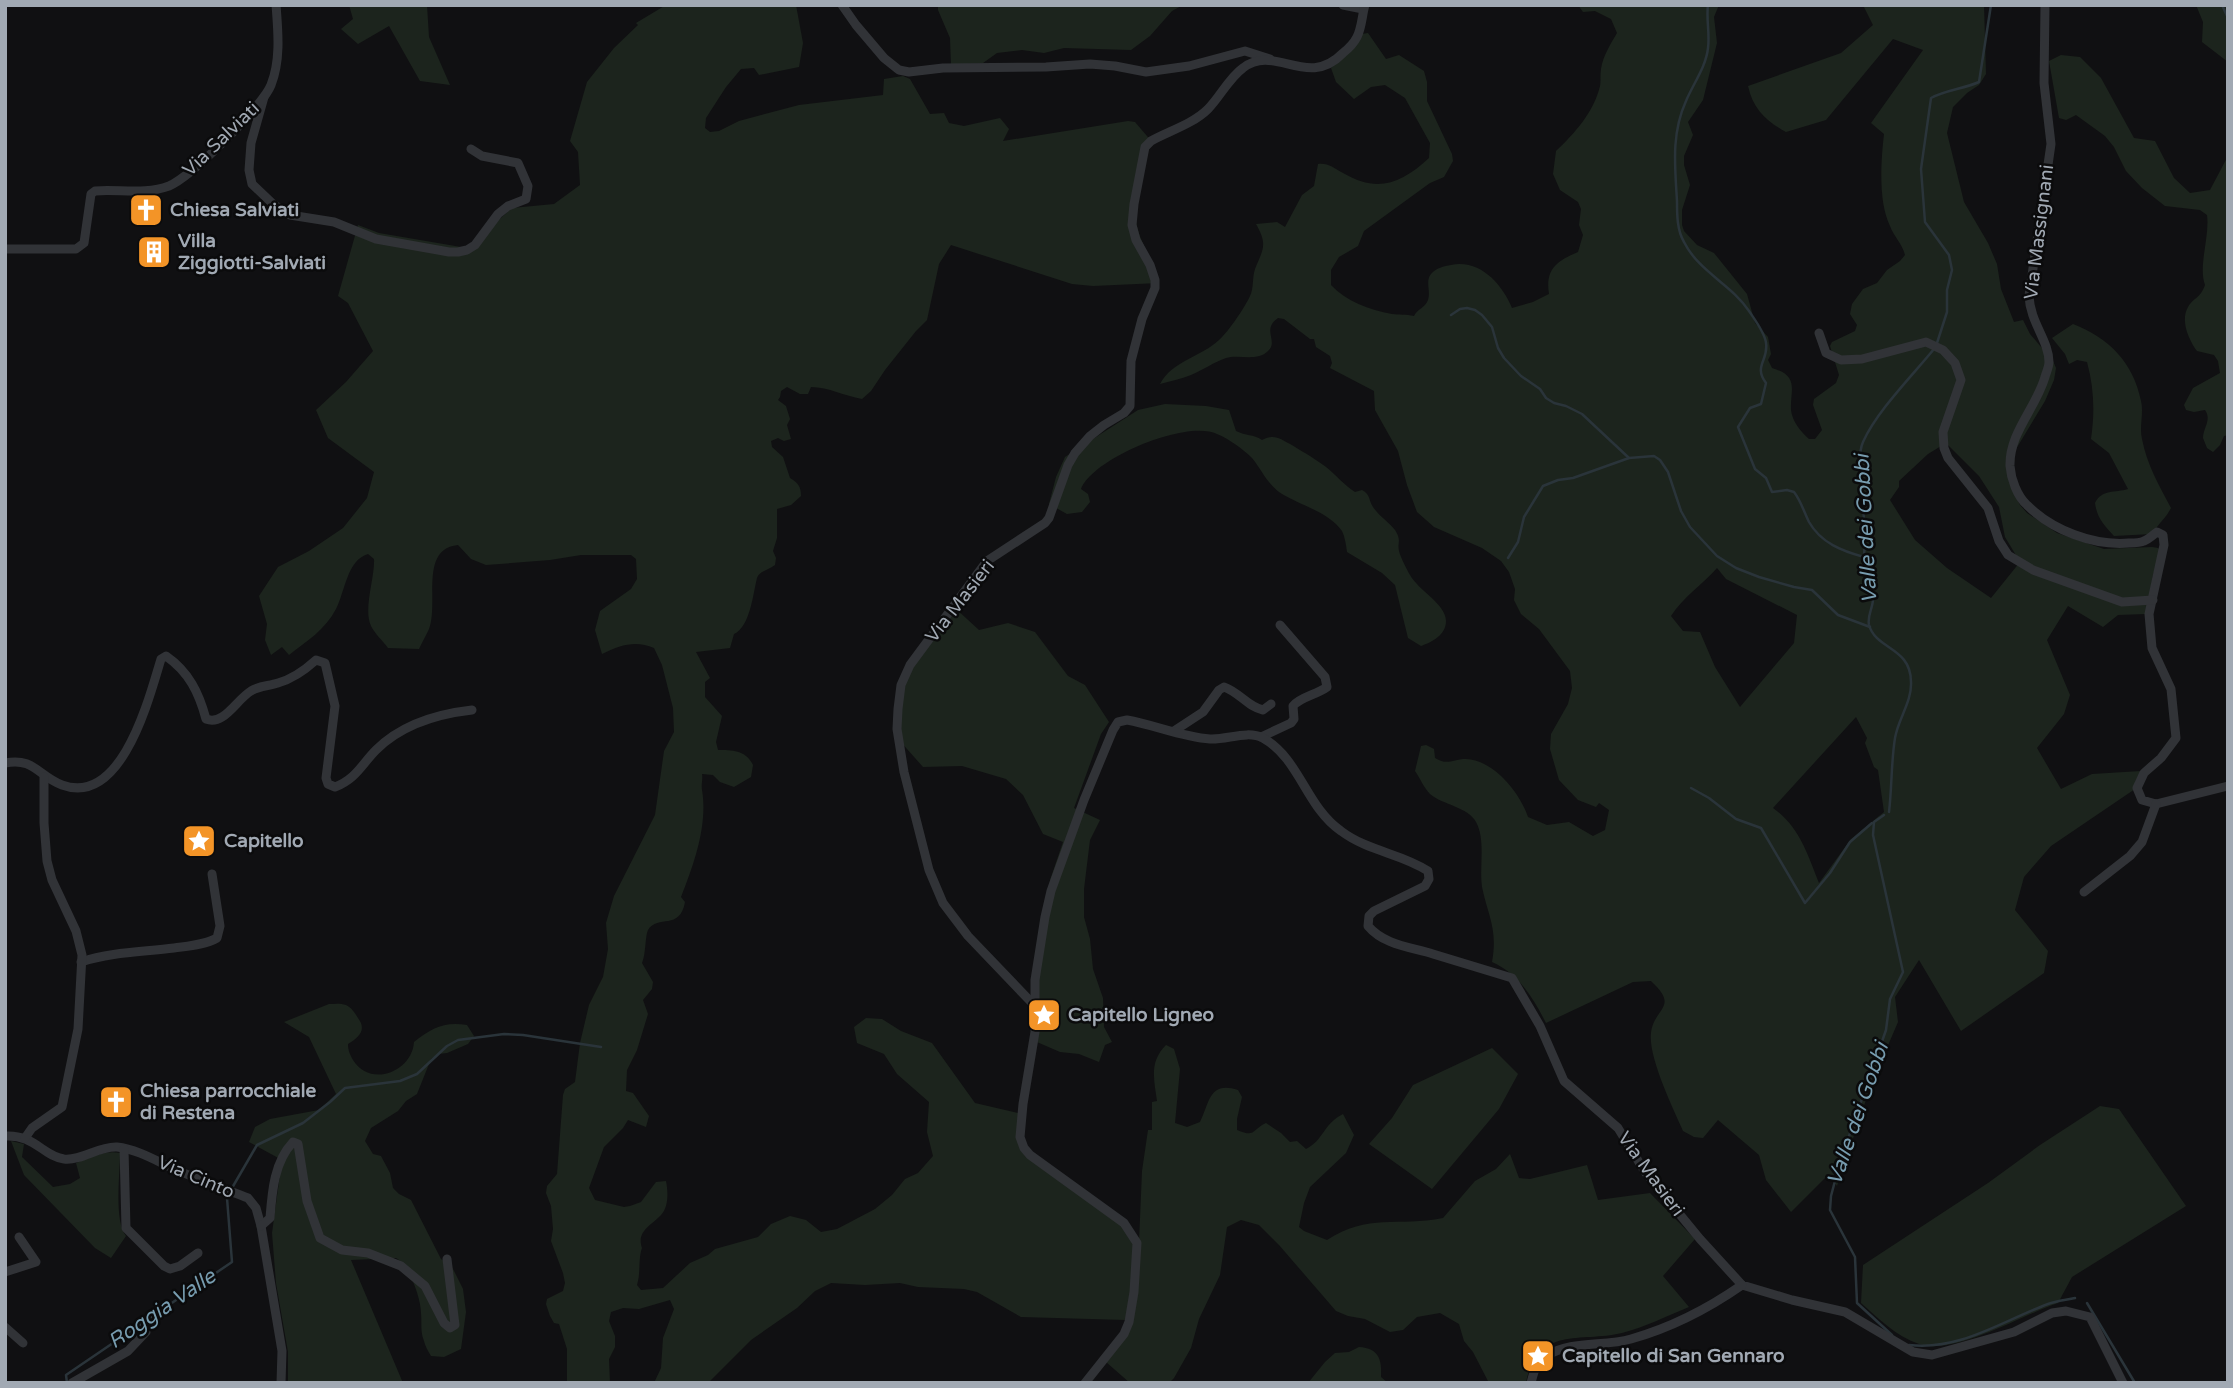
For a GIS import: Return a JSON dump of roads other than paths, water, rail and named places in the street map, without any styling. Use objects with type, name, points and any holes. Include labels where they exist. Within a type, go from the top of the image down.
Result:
[{"type":"street","name":"Via Salviati","points":[[5,249],[81,248],[91,194],[94,191],[154,190],[169,186],[205,161],[264,97],[272,84],[279,41],[276,5]]},
{"type":"street","points":[[842,5],[884,58],[900,70],[909,72],[943,68],[1090,64],[1146,72],[1189,66],[1245,51],[1292,67],[1308,69],[1327,66],[1338,59],[1357,37],[1364,7],[1343,5]]},
{"type":"street","name":"Via Massignani","points":[[2045,5],[2044,83],[2051,144],[2029,296],[2032,318],[2045,342],[2049,362],[2041,390],[2016,436],[2010,467],[2018,493],[2025,504],[2057,527],[2100,542],[2115,544],[2143,542],[2157,532],[2163,535],[2164,545],[2149,614],[2151,648],[2171,689],[2176,738],[2161,758],[2144,773],[2137,788],[2142,800],[2156,804]]},
{"type":"street","name":"Via Masieri","points":[[1035,1006],[968,936],[943,903],[929,870],[904,772],[897,729],[901,685],[910,665],[988,561],[1036,530],[1049,518],[1068,465],[1084,442],[1130,406],[1131,361],[1142,319],[1155,288],[1150,265],[1136,240],[1132,225],[1145,146],[1207,110],[1242,68],[1270,59]]},
{"type":"street","points":[[264,97],[251,144],[249,170],[252,184],[273,204],[290,215],[334,222],[376,239],[449,252],[467,250],[481,239],[498,214],[508,206],[526,199],[528,186],[518,163],[482,156],[471,149]]},
{"type":"street","points":[[1819,333],[1826,353],[1841,360],[1862,359],[1927,342],[1943,350],[1955,363],[1961,380],[1943,432],[1944,448],[1948,458],[1988,508],[1999,541],[2008,555],[2034,570],[2122,602],[2153,600]]},
{"type":"street","points":[[1085,1383],[1124,1334],[1129,1322],[1135,1292],[1137,1243],[1124,1223],[1030,1155],[1020,1137],[1035,1032],[1035,980],[1051,891],[1084,800],[1118,722],[1127,720],[1212,739],[1252,734],[1261,737],[1291,723],[1294,719],[1293,706],[1297,701],[1316,695],[1326,687],[1325,677],[1280,625]]},
{"type":"street","points":[[5,763],[15,761],[30,764],[44,777],[64,786],[82,787],[93,783],[111,771],[124,755],[136,734],[161,659],[166,656],[193,684],[206,719],[210,721],[222,718],[256,688],[288,680],[316,660],[325,663],[335,706],[326,778],[328,784],[335,787],[363,768],[381,745],[416,722],[472,710]]},
{"type":"street","points":[[1174,731],[1203,712],[1224,687],[1257,709],[1263,710],[1271,704]]},
{"type":"street","name":"Via Masieri","points":[[1261,737],[1287,758],[1311,800],[1340,831],[1371,849],[1416,863],[1427,871],[1429,879],[1425,886],[1369,916],[1368,926],[1374,933],[1397,945],[1512,978],[1540,1026],[1564,1081],[1618,1128],[1645,1172],[1742,1285]]},
{"type":"street","points":[[25,1138],[32,1128],[62,1107],[78,1028],[80,944],[52,880],[47,861],[44,777]]},
{"type":"street","points":[[2084,892],[2130,856],[2142,842],[2156,804],[2228,786]]},
{"type":"street","points":[[81,962],[201,943],[217,938],[220,926],[212,874]]},
{"type":"street","name":"Via Cinto","points":[[5,1136],[25,1138],[61,1159],[72,1159],[101,1148],[124,1149],[248,1198],[256,1208],[261,1226],[282,1351],[281,1383]]},
{"type":"street","points":[[261,1226],[271,1218],[272,1192],[277,1171],[283,1152],[293,1142],[298,1144],[307,1201],[320,1238],[342,1250],[368,1253],[401,1266],[425,1286],[444,1323],[450,1328],[455,1325],[447,1259]]},
{"type":"street","points":[[124,1149],[126,1228],[170,1269],[180,1266],[198,1253]]},
{"type":"street","points":[[5,1272],[36,1262],[19,1237]]},
{"type":"street","points":[[1531,1383],[1534,1367],[1545,1356],[1570,1346],[1629,1339],[1676,1322],[1742,1285],[1845,1312],[1913,1352],[1932,1354],[2014,1332],[2052,1313],[2077,1313],[2090,1317],[2123,1383]]},
{"type":"street","points":[[5,1327],[23,1343]]},
{"type":"street","points":[[72,1383],[128,1351],[146,1332]]},
{"type":"waterway","points":[[1708,5],[1707,55],[1681,113],[1676,138],[1675,176],[1680,232],[1698,262],[1742,302],[1765,339],[1766,349],[1761,372],[1766,383],[1761,404],[1750,408],[1738,427],[1755,469],[1766,478],[1772,492],[1794,492],[1809,522],[1826,541],[1864,557]]},
{"type":"waterway","name":"Valle dei Gobbi","points":[[1937,343],[1947,312],[1947,290],[1952,270],[1949,255],[1925,222],[1921,169],[1931,98],[1979,82],[1991,5]]},
{"type":"waterway","points":[[2222,5],[2228,18]]},
{"type":"waterway","points":[[1451,315],[1460,309],[1475,310],[1492,327],[1504,358],[1521,376],[1540,389],[1546,398],[1582,414],[1629,458],[1654,456],[1660,460],[1668,472],[1681,511],[1690,527],[1717,556],[1736,568],[1759,577],[1812,590],[1838,615],[1870,627]]},
{"type":"waterway","name":"Valle dei Gobbi","points":[[1889,812],[1895,738],[1909,697],[1911,682],[1909,671],[1900,655],[1879,640],[1869,625],[1873,599],[1864,557],[1860,460],[1863,442],[1869,430],[1934,349]]},
{"type":"waterway","points":[[1508,558],[1518,542],[1524,517],[1543,486],[1629,458]]},
{"type":"waterway","points":[[1691,788],[1736,819],[1761,828],[1805,903],[1830,873],[1850,842],[1872,823]]},
{"type":"waterway","name":"Valle dei Gobbi","points":[[1884,815],[1874,822],[1873,835],[1903,972],[1890,999],[1886,1030],[1840,1162],[1830,1210],[1855,1257],[1857,1303],[1892,1335]]},
{"type":"waterway","name":"Roggia Valle","points":[[232,1188],[257,1145],[303,1123],[345,1088],[400,1081],[417,1074],[447,1046],[458,1040],[504,1034],[601,1047]]},
{"type":"waterway","name":"Roggia Valle","points":[[67,1383],[66,1375],[232,1262],[227,1198],[229,1194]]},
{"type":"waterway","name":"Valle dei Gobbi","points":[[1909,1345],[1946,1344],[1980,1333],[2048,1304],[2075,1298]]},
{"type":"waterway","name":"Valle dei Gobbi","points":[[2087,1303],[2135,1383]]},
{"type":"place","name":"Chiesa Salviati","points":[[146,210]]},
{"type":"place","name":"Villa Ziggiotti-Salviati","points":[[154,252]]},
{"type":"place","name":"Capitello","points":[[199,841]]},
{"type":"place","name":"Capitello Ligneo","points":[[1044,1015]]},
{"type":"place","name":"Chiesa parrocchiale di Restena","points":[[116,1102]]},
{"type":"place","name":"Capitello di San Gennaro","points":[[1538,1356]]}]
